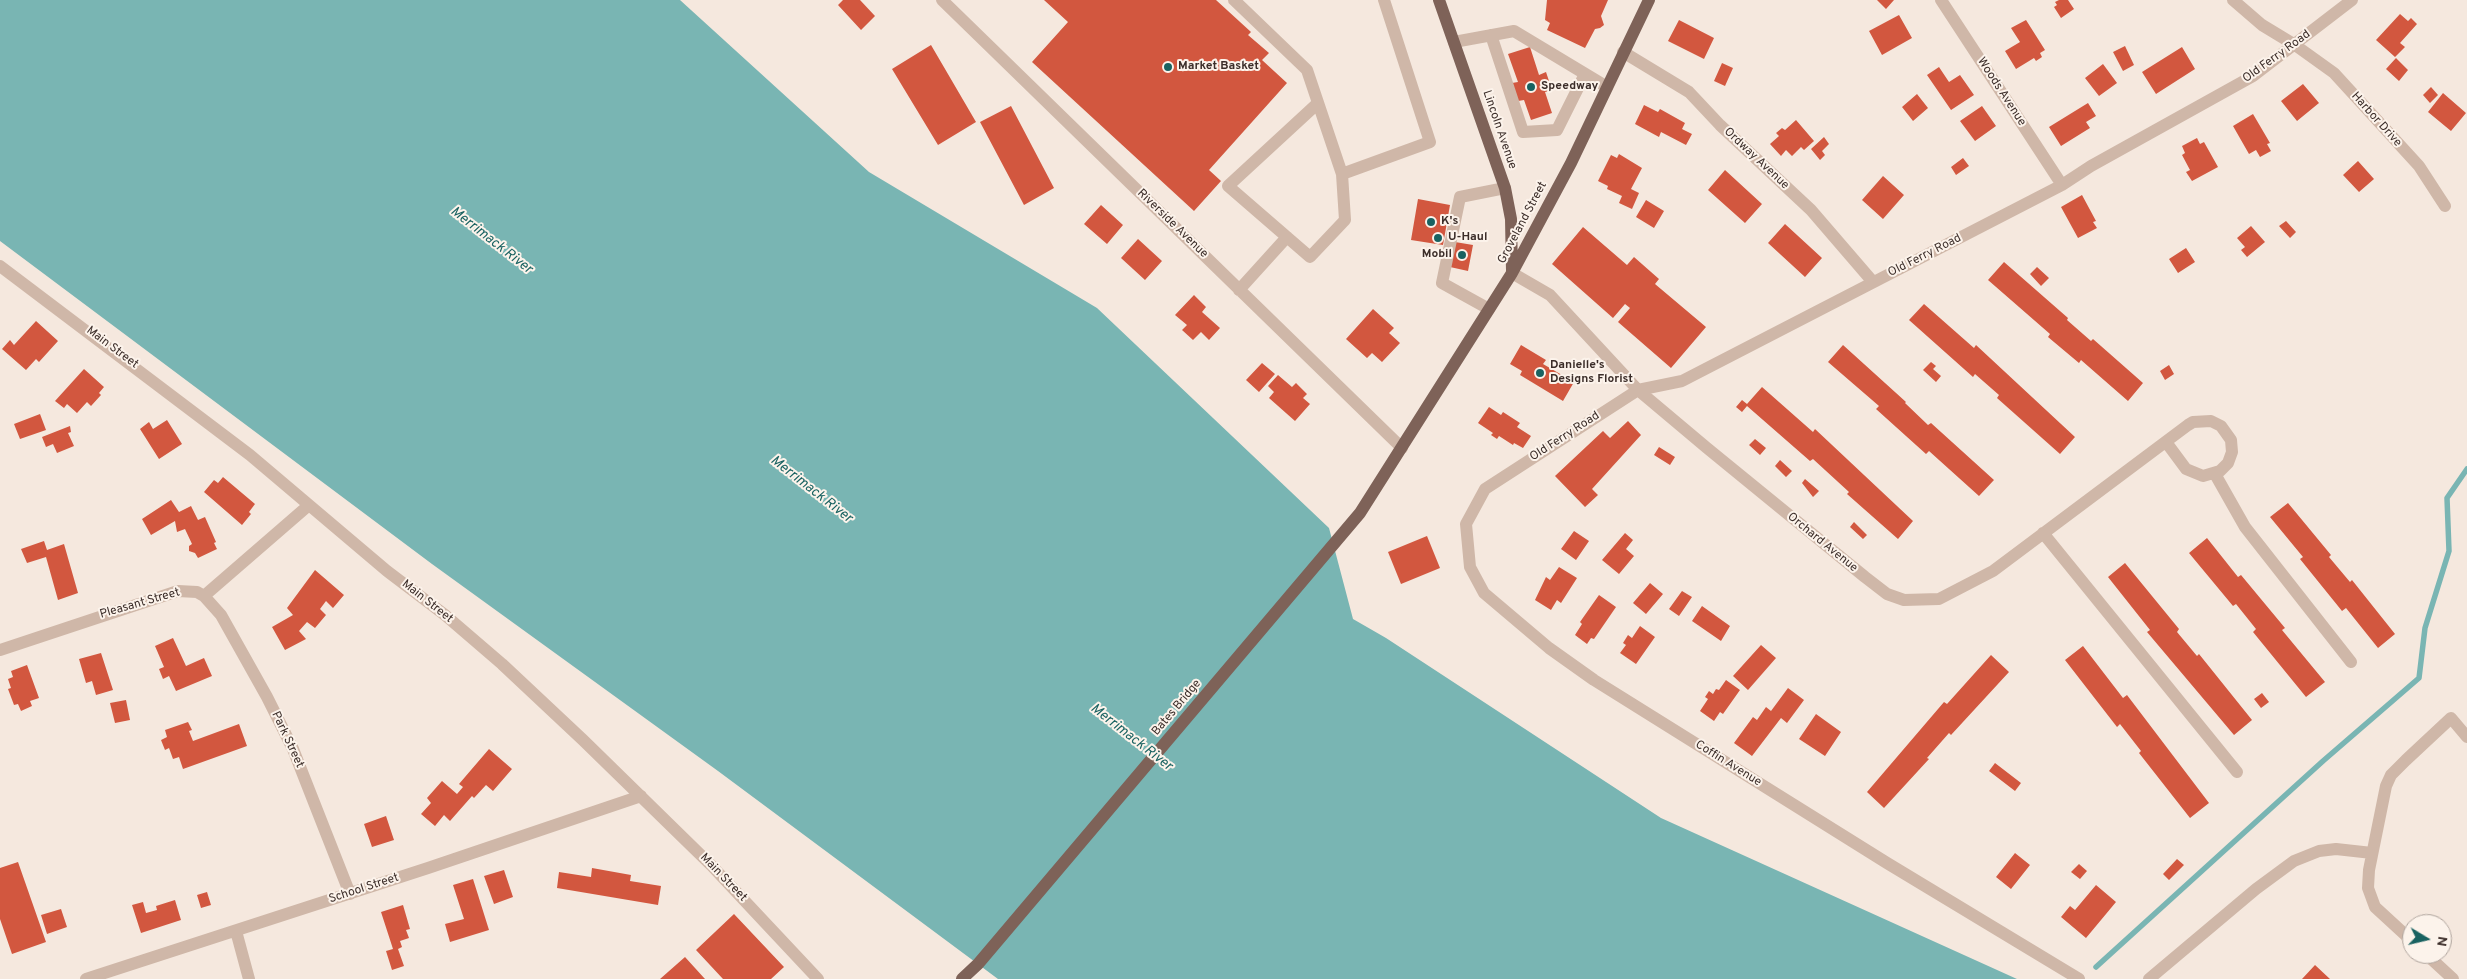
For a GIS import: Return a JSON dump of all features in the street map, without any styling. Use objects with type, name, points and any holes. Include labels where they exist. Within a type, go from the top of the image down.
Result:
[{"type":"main road","name":"Lincoln Avenue","points":[[1440,0],[1504,188],[1511,219],[1512,273]]},
{"type":"main road","name":"Groveland Street","points":[[1402,448],[1512,273],[1571,163],[1649,0]]},
{"type":"main road","name":"Bates Bridge","points":[[962,979],[978,964],[1360,513],[1402,448]]},
{"type":"street","name":"Riverside Avenue","points":[[942,0],[1402,448]]},
{"type":"street","points":[[1234,0],[1307,70],[1318,102],[1342,174],[1345,220],[1310,257],[1228,186],[1318,102]]},
{"type":"street","points":[[1342,174],[1430,142],[1384,0]]},
{"type":"street","name":"Woods Avenue","points":[[1941,0],[2062,185]]},
{"type":"street","name":"Harbor Drive","points":[[2233,0],[2262,26],[2295,45],[2334,73],[2419,166],[2445,206]]},
{"type":"street","name":"Old Ferry Road","points":[[1485,488],[1638,390],[1682,381],[2062,185],[2091,166],[2253,76],[2352,0]]},
{"type":"street","points":[[1454,42],[1514,31],[1607,87]]},
{"type":"street","points":[[1491,35],[1523,132],[1557,130],[1585,74]]},
{"type":"street","name":"Ordway Avenue","points":[[1624,52],[1689,92],[1720,125],[1811,210],[1873,282]]},
{"type":"street","points":[[1489,309],[1442,283],[1460,197],[1504,188]]},
{"type":"street","points":[[1239,290],[1287,236]]},
{"type":"street","name":"Main Street","points":[[0,266],[250,455],[494,658],[641,796],[711,865],[818,979]]},
{"type":"street","name":"Orchard Avenue","points":[[1512,273],[1550,295],[1638,390],[1865,577],[1887,594],[1904,600],[1928,601],[1954,592],[1993,571],[2194,422],[2211,421],[2221,426],[2231,440],[2232,452],[2225,467],[2215,474]]},
{"type":"street","points":[[2166,442],[2191,473],[2203,476],[2215,474],[2246,527],[2351,662]]},
{"type":"street","name":"Coffin Avenue","points":[[1485,488],[1466,524],[1470,567],[1484,593],[1508,616],[1594,680],[1896,868],[2079,979]]},
{"type":"street","points":[[204,596],[309,505]]},
{"type":"street","points":[[2043,533],[2237,772]]},
{"type":"street","name":"Pleasant Street","points":[[0,650],[178,591],[197,592],[204,596]]},
{"type":"street","name":"Park Street","points":[[204,596],[220,615],[267,697],[293,749],[350,894]]},
{"type":"street","points":[[2402,933],[2375,907],[2368,888],[2372,853],[2386,786],[2391,776],[2451,718],[2467,737]]},
{"type":"street","name":"School Street","points":[[86,979],[350,894],[641,796]]},
{"type":"street","points":[[2149,979],[2256,889],[2294,861],[2318,851],[2336,849],[2372,853]]},
{"type":"street","points":[[236,931],[249,979]]},
{"type":"street","points":[[2437,964],[2453,979]]},
{"type":"water","name":"Merrimack River","points":[[0,0],[680,0],[869,172],[1097,308],[1329,528],[1353,619],[1386,638],[1661,818],[2017,979],[998,979],[718,771],[432,564],[0,241]]},
{"type":"building","points":[[843,0],[860,0],[875,16],[861,30],[838,5]]},
{"type":"building","points":[[1044,0],[1216,0],[1251,32],[1248,35],[1269,53],[1262,60],[1287,83],[1209,170],[1221,181],[1194,211],[1032,62],[1068,22]]},
{"type":"building","points":[[1547,0],[1608,0],[1601,16],[1604,25],[1595,29],[1585,48],[1547,30],[1550,23],[1545,20]]},
{"type":"building","points":[[1877,0],[1894,0],[1886,9]]},
{"type":"building","points":[[2068,0],[2074,9],[2061,18],[2054,7],[2057,5],[2055,2]]},
{"type":"building","points":[[2400,14],[2408,21],[2411,18],[2417,24],[2400,43],[2405,47],[2395,57],[2376,40]]},
{"type":"building","points":[[1899,15],[1912,38],[1882,55],[1869,31]]},
{"type":"building","points":[[1679,20],[1714,38],[1704,59],[1668,41]]},
{"type":"building","points":[[2026,20],[2045,50],[2040,53],[2042,57],[2036,61],[2034,58],[2016,69],[2005,51],[2020,42],[2011,28]]},
{"type":"building","points":[[931,45],[976,122],[938,145],[892,69]]},
{"type":"building","points":[[2125,46],[2134,65],[2123,71],[2113,52]]},
{"type":"building","points":[[1530,47],[1539,75],[1546,72],[1552,90],[1545,92],[1552,113],[1531,120],[1524,100],[1518,101],[1512,83],[1518,82],[1508,54]]},
{"type":"building","points":[[2182,47],[2195,69],[2156,94],[2142,72]]},
{"type":"building","points":[[2396,58],[2408,70],[2399,81],[2386,69]]},
{"type":"building","points":[[1722,63],[1733,68],[1725,86],[1714,81]]},
{"type":"building","points":[[2103,64],[2117,83],[2099,96],[2085,78]]},
{"type":"building","points":[[1939,67],[1949,82],[1960,75],[1974,95],[1951,110],[1927,75]]},
{"type":"building","points":[[2303,84],[2319,103],[2297,121],[2281,101]]},
{"type":"building","points":[[2431,87],[2438,95],[2430,103],[2423,95]]},
{"type":"building","points":[[2443,93],[2466,113],[2451,131],[2428,112]]},
{"type":"building","points":[[1917,94],[1928,108],[1913,121],[1902,107]]},
{"type":"building","points":[[2088,103],[2096,116],[2086,122],[2090,128],[2061,146],[2049,127]]},
{"type":"building","points":[[1644,105],[1658,112],[1660,109],[1685,123],[1682,129],[1692,134],[1686,145],[1661,132],[1659,137],[1635,124]]},
{"type":"building","points":[[1011,106],[1054,188],[1024,205],[980,122]]},
{"type":"building","points":[[1982,106],[1996,126],[1975,141],[1960,121]]},
{"type":"building","points":[[2253,114],[2270,143],[2267,144],[2271,151],[2260,157],[2256,150],[2249,154],[2233,126]]},
{"type":"building","points":[[1796,120],[1814,141],[1804,150],[1801,147],[1792,156],[1786,150],[1781,156],[1770,144],[1779,136],[1776,133],[1782,128],[1785,130]]},
{"type":"building","points":[[1824,137],[1829,144],[1822,151],[1825,155],[1820,160],[1811,149]]},
{"type":"building","points":[[2197,138],[2200,144],[2204,142],[2218,167],[2192,181],[2186,172],[2190,170],[2182,155],[2185,153],[2182,146]]},
{"type":"building","points":[[1619,154],[1642,168],[1631,189],[1639,193],[1632,209],[1619,203],[1622,196],[1607,189],[1608,186],[1598,181],[1611,155],[1617,158]]},
{"type":"building","points":[[1963,158],[1969,166],[1956,175],[1951,167]]},
{"type":"building","points":[[2358,161],[2374,179],[2359,192],[2343,175]]},
{"type":"building","points":[[1725,170],[1762,204],[1745,223],[1708,190]]},
{"type":"building","points":[[1883,176],[1904,195],[1883,219],[1862,200]]},
{"type":"building","points":[[2082,195],[2096,221],[2093,222],[2097,228],[2078,238],[2061,207]]},
{"type":"building","name":"K's","points":[[1418,199],[1450,205],[1443,245],[1411,240]]},
{"type":"building","points":[[1646,200],[1664,211],[1654,228],[1636,217]]},
{"type":"building","points":[[1101,205],[1123,225],[1107,244],[1084,224]]},
{"type":"building","points":[[2286,221],[2296,232],[2290,238],[2279,226]]},
{"type":"building","points":[[1785,224],[1822,258],[1805,277],[1768,243]]},
{"type":"building","points":[[2251,226],[2265,242],[2247,257],[2241,250],[2245,247],[2237,238]]},
{"type":"building","points":[[1583,227],[1627,265],[1634,257],[1659,279],[1655,284],[1706,327],[1671,368],[1618,322],[1630,308],[1625,304],[1613,318],[1552,264]]},
{"type":"building","points":[[1138,239],[1162,261],[1145,280],[1121,258]]},
{"type":"building","points":[[1455,242],[1473,245],[1468,271],[1450,267]]},
{"type":"building","points":[[2186,248],[2195,262],[2178,273],[2169,259]]},
{"type":"building","points":[[2004,262],[2068,318],[2067,320],[2091,341],[2093,339],[2143,383],[2128,401],[2081,360],[2079,363],[2048,337],[2050,334],[1988,280]]},
{"type":"building","points":[[2037,267],[2049,278],[2041,286],[2030,274]]},
{"type":"building","points":[[1194,295],[1206,307],[1202,312],[1220,328],[1209,340],[1201,332],[1193,340],[1182,330],[1187,325],[1175,315]]},
{"type":"building","points":[[1924,304],[1974,348],[1976,345],[2075,437],[2060,454],[1997,398],[1999,395],[1975,374],[1973,377],[1909,320]]},
{"type":"building","points":[[1373,309],[1394,328],[1389,333],[1400,343],[1382,362],[1372,353],[1367,358],[1346,339]]},
{"type":"building","points":[[36,321],[58,341],[39,362],[36,359],[26,370],[2,349],[10,340],[14,345]]},
{"type":"building","name":"Danielle's Designs Florist","points":[[1521,345],[1546,360],[1543,364],[1574,382],[1563,401],[1520,375],[1522,371],[1510,364]]},
{"type":"building","points":[[1843,345],[1906,402],[1928,425],[1931,423],[1994,480],[1979,496],[1929,451],[1926,454],[1876,409],[1879,406],[1828,362]]},
{"type":"building","points":[[1931,362],[1936,366],[1933,369],[1941,376],[1936,382],[1923,370]]},
{"type":"building","points":[[1262,363],[1275,374],[1259,392],[1246,380]]},
{"type":"building","points":[[2169,365],[2174,374],[2165,380],[2160,371]]},
{"type":"building","points":[[84,369],[104,387],[99,393],[101,395],[91,406],[87,402],[77,413],[67,404],[64,408],[55,401]]},
{"type":"building","points":[[1278,375],[1292,387],[1296,383],[1307,394],[1303,398],[1310,404],[1295,421],[1269,398],[1274,392],[1268,386]]},
{"type":"building","points":[[1762,387],[1813,432],[1815,429],[1913,521],[1898,539],[1847,494],[1849,492],[1813,459],[1810,461],[1747,406],[1742,412],[1736,407],[1742,400],[1747,404]]},
{"type":"building","points":[[1489,407],[1501,415],[1503,412],[1520,423],[1517,427],[1531,436],[1523,448],[1514,443],[1513,445],[1499,436],[1497,439],[1491,435],[1493,433],[1478,423]]},
{"type":"building","points":[[40,414],[46,430],[20,439],[14,424]]},
{"type":"building","points":[[167,420],[182,444],[159,459],[140,429],[149,422],[153,429]]},
{"type":"building","points":[[1628,421],[1641,435],[1592,489],[1598,495],[1585,507],[1555,476],[1603,431],[1610,438]]},
{"type":"building","points":[[70,426],[71,432],[68,433],[74,446],[57,453],[53,444],[46,447],[42,437]]},
{"type":"building","points":[[1755,439],[1766,448],[1760,455],[1749,445]]},
{"type":"building","points":[[1659,447],[1675,457],[1670,465],[1654,455]]},
{"type":"building","points":[[1780,460],[1792,471],[1786,477],[1775,466]]},
{"type":"building","points":[[223,477],[255,504],[249,512],[251,514],[242,525],[204,492],[214,480],[218,483]]},
{"type":"building","points":[[1805,479],[1819,491],[1813,497],[1802,483]]},
{"type":"building","points":[[171,500],[179,512],[191,506],[198,520],[205,517],[216,542],[214,543],[217,549],[198,558],[195,553],[189,551],[189,546],[192,544],[185,529],[177,532],[175,521],[151,535],[142,519]]},
{"type":"building","points":[[2288,503],[2331,555],[2329,557],[2350,582],[2352,580],[2395,634],[2378,648],[2346,608],[2342,611],[2300,559],[2303,557],[2270,517]]},
{"type":"building","points":[[1854,522],[1867,535],[1863,539],[1850,527]]},
{"type":"building","points":[[1574,531],[1589,541],[1576,560],[1561,549]]},
{"type":"building","points":[[1625,533],[1633,540],[1626,549],[1634,556],[1619,574],[1602,560]]},
{"type":"building","points":[[1427,536],[1440,568],[1401,584],[1388,552]]},
{"type":"building","points":[[2207,538],[2238,577],[2241,575],[2285,628],[2282,630],[2325,682],[2306,697],[2253,632],[2256,629],[2236,604],[2233,606],[2189,553]]},
{"type":"building","points":[[44,541],[47,550],[64,544],[78,593],[58,600],[46,557],[27,563],[21,549]]},
{"type":"building","points":[[2125,563],[2179,629],[2177,632],[2197,656],[2199,654],[2252,720],[2234,735],[2147,632],[2150,630],[2108,577]]},
{"type":"building","points":[[1559,567],[1577,578],[1561,603],[1557,600],[1551,610],[1535,600],[1546,577],[1550,580]]},
{"type":"building","points":[[315,570],[344,595],[333,608],[326,601],[320,609],[326,615],[315,628],[307,622],[299,631],[306,639],[285,650],[272,627],[293,615],[287,608]]},
{"type":"building","points":[[1650,583],[1663,594],[1646,614],[1633,603]]},
{"type":"building","points":[[1682,591],[1692,597],[1679,616],[1669,609]]},
{"type":"building","points":[[1599,595],[1616,607],[1594,639],[1591,638],[1587,644],[1575,635],[1582,624],[1580,622]]},
{"type":"building","points":[[1702,606],[1730,626],[1721,641],[1692,621]]},
{"type":"building","points":[[1640,626],[1655,637],[1636,664],[1620,653],[1626,645],[1623,643],[1628,635],[1632,638]]},
{"type":"building","points":[[173,638],[186,666],[204,658],[212,676],[176,691],[169,676],[163,679],[159,669],[164,667],[155,646]]},
{"type":"building","points":[[1761,645],[1776,658],[1748,690],[1733,676]]},
{"type":"building","points":[[2083,646],[2123,698],[2127,695],[2209,803],[2190,818],[2139,753],[2141,751],[2120,724],[2117,727],[2065,660]]},
{"type":"building","points":[[101,653],[113,690],[96,695],[92,681],[86,683],[79,659]]},
{"type":"building","points":[[1991,655],[2009,672],[1951,735],[1949,733],[1927,758],[1929,759],[1884,808],[1867,792],[1944,702],[1947,704]]},
{"type":"building","points":[[27,665],[39,698],[30,701],[32,706],[21,711],[18,704],[14,705],[8,689],[11,688],[8,679],[13,677],[11,671]]},
{"type":"building","points":[[1726,680],[1740,690],[1723,714],[1720,712],[1714,721],[1700,711],[1708,699],[1705,697],[1709,691],[1713,694],[1716,689],[1719,690]]},
{"type":"building","points":[[1788,688],[1804,700],[1787,723],[1781,718],[1752,756],[1734,743],[1753,717],[1757,720],[1766,707],[1771,711]]},
{"type":"building","points":[[2262,693],[2269,702],[2261,708],[2254,699]]},
{"type":"building","points":[[126,700],[130,720],[115,723],[110,703]]},
{"type":"building","points":[[1816,714],[1841,732],[1825,756],[1799,739]]},
{"type":"building","points":[[188,722],[192,730],[189,731],[193,741],[239,724],[247,746],[183,769],[179,757],[173,759],[169,748],[165,750],[161,740],[167,737],[165,730]]},
{"type":"building","points":[[489,749],[512,769],[493,791],[486,785],[474,798],[472,796],[450,821],[444,815],[435,826],[421,814],[431,803],[427,798],[442,781],[457,794],[463,787],[459,784]]},
{"type":"building","points":[[1995,763],[2021,783],[2015,791],[1989,771]]},
{"type":"building","points":[[386,816],[394,840],[372,847],[364,824]]},
{"type":"building","points":[[2015,853],[2030,865],[2011,889],[1996,877]]},
{"type":"building","points":[[2177,859],[2184,865],[2169,880],[2163,874]]},
{"type":"building","points":[[18,862],[46,942],[12,954],[0,919],[0,868]]},
{"type":"building","points":[[2079,864],[2087,871],[2080,879],[2071,872]]},
{"type":"building","points":[[592,868],[631,875],[630,881],[661,886],[658,905],[557,888],[559,872],[591,877]]},
{"type":"building","points":[[504,870],[513,897],[494,904],[484,876]]},
{"type":"building","points":[[473,879],[489,930],[450,942],[445,924],[464,919],[453,885]]},
{"type":"building","points":[[2096,885],[2116,902],[2086,938],[2061,917],[2070,906],[2075,910]]},
{"type":"building","points":[[207,892],[211,905],[201,908],[197,895]]},
{"type":"building","points":[[175,900],[181,920],[141,933],[132,905],[143,902],[146,913],[157,910],[156,906]]},
{"type":"building","points":[[403,905],[410,929],[406,930],[409,938],[400,941],[402,947],[398,949],[404,966],[392,970],[386,951],[393,949],[381,912]]},
{"type":"building","points":[[61,909],[67,927],[47,934],[41,915]]},
{"type":"building","points":[[734,914],[784,967],[771,979],[723,979],[696,950]]},
{"type":"building","points":[[685,957],[705,979],[660,979]]},
{"type":"building","points":[[2315,965],[2330,979],[2302,979]]},
{"type":"waterway","points":[[2096,967],[2323,761],[2419,678],[2425,628],[2449,551],[2447,498],[2467,469]]},
{"type":"place","name":"Market Basket","points":[[1168,67]]},
{"type":"place","name":"Speedway","points":[[1531,87]]},
{"type":"place","name":"K's","points":[[1431,222]]},
{"type":"place","name":"U-Haul","points":[[1438,238]]},
{"type":"place","name":"Mobil","points":[[1462,255]]},
{"type":"place","name":"Danielle's Designs Florist","points":[[1540,373]]}]
